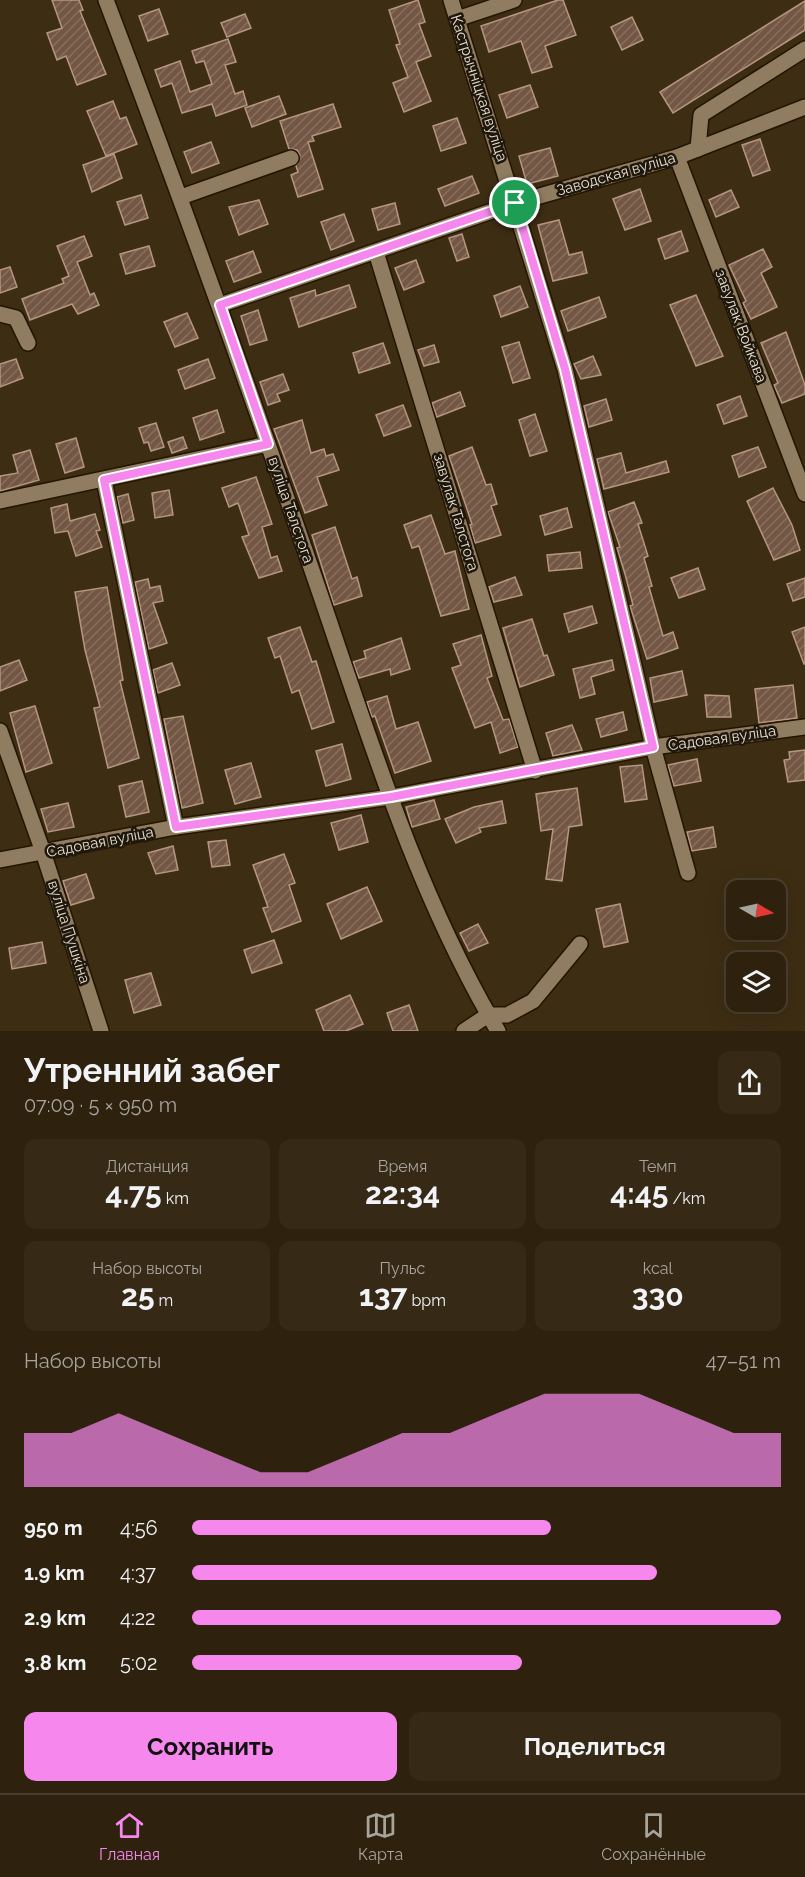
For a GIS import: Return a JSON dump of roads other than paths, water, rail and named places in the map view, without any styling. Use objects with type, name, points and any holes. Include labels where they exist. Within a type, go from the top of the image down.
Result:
[{"type":"street","name":"вуліца Талстога","points":[[106,0],[220,305],[391,797],[433,908],[498,1031]]},
{"type":"street","name":"Кастрычніцкая вуліца","points":[[451,0],[565,369],[653,747],[688,873]]},
{"type":"street","points":[[457,19],[514,0]]},
{"type":"street","points":[[698,150],[701,115],[805,49]]},
{"type":"street","name":"Заводская вуліца","points":[[220,305],[515,203],[698,150],[805,107]]},
{"type":"street","name":"завулак Войкава","points":[[676,157],[805,494]]},
{"type":"street","points":[[181,197],[291,158]]},
{"type":"street","name":"завулак Талстога","points":[[376,252],[535,771]]},
{"type":"street","points":[[0,314],[16,318],[28,343]]},
{"type":"street","points":[[0,501],[268,444]]},
{"type":"street","points":[[104,480],[176,827]]},
{"type":"street","name":"Садовая вуліца","points":[[0,860],[176,827],[391,797],[653,747],[805,727]]},
{"type":"street","name":"вуліца Пушкіна","points":[[0,731],[44,852],[101,1031]]},
{"type":"street","points":[[464,1031],[488,1015],[507,1016],[533,1001],[580,944]]}]
